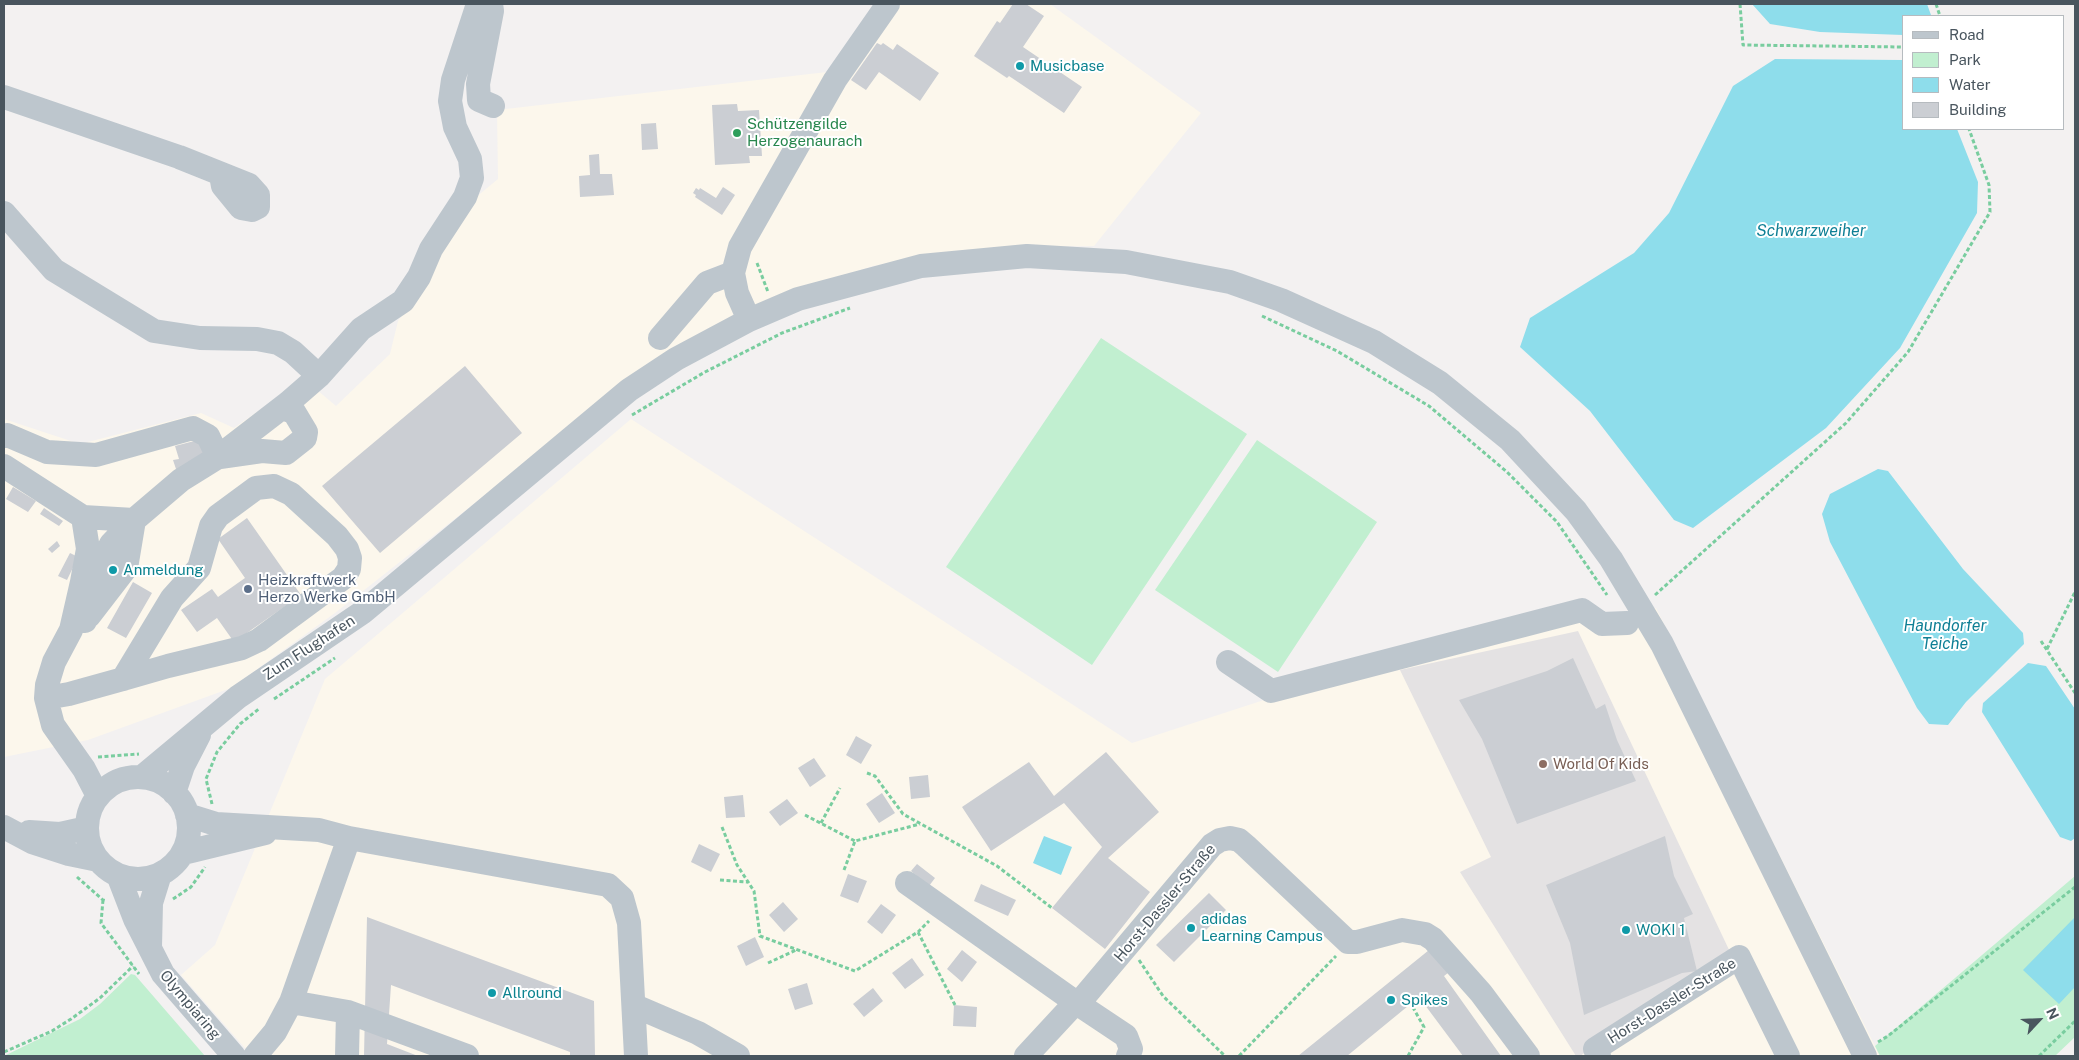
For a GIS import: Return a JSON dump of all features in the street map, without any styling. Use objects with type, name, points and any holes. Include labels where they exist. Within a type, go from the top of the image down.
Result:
[{"type":"street","points":[[98,796],[84,769],[60,736],[51,718],[46,698],[47,685],[54,662],[78,626],[126,568],[134,520],[181,480],[218,457],[282,408],[318,376],[361,329],[403,302],[419,277],[431,249],[465,197],[472,178],[470,159],[455,127],[450,101],[453,80],[478,4]]},
{"type":"street","points":[[491,4],[492,11],[478,84],[479,100],[493,106]]},
{"type":"street","points":[[749,320],[738,293],[733,273],[740,247],[835,80],[888,4]]},
{"type":"street","points":[[4,97],[179,157],[221,175]]},
{"type":"street","points":[[4,213],[54,270],[154,331],[200,338],[257,339],[278,343],[293,352],[318,376]]},
{"type":"street","name":"Zum Flughafen","points":[[132,779],[203,727],[219,711],[266,676],[364,612],[629,390],[676,359],[749,320],[798,299],[921,266],[1027,256],[1126,262],[1230,282],[1281,300],[1374,342],[1440,383],[1510,440],[1576,511],[1634,615],[1675,671],[1864,1053]]},
{"type":"street","points":[[660,338],[707,283],[733,273]]},
{"type":"street","points":[[218,457],[262,451],[286,453],[305,438],[306,432],[294,412],[282,408]]},
{"type":"street","points":[[4,436],[7,435],[47,452],[96,455],[192,428],[208,436],[218,457]]},
{"type":"street","points":[[4,466],[83,517],[134,520]]},
{"type":"street","points":[[46,698],[122,679],[168,666],[225,654],[258,640],[344,578],[349,569],[350,558],[347,549],[337,536],[291,494],[274,486],[256,488],[218,516],[211,526],[199,568],[172,598],[122,679]]},
{"type":"street","points":[[78,626],[88,550],[83,517]]},
{"type":"street","points":[[1228,662],[1272,691],[1582,610],[1602,624],[1634,615]]},
{"type":"street","name":"Zum Flughafen","points":[[174,793],[183,766],[203,727]]},
{"type":"street","points":[[7,828],[32,842],[70,854],[98,860],[118,875],[139,879],[160,874],[173,865],[183,853],[189,827],[187,814],[174,793],[165,785],[132,779],[60,736]]},
{"type":"street","points":[[98,860],[88,839],[87,828],[92,806],[98,796],[109,787],[132,779]]},
{"type":"street","points":[[187,814],[216,824],[319,830],[349,838],[608,885],[622,898],[626,908],[636,1056]]},
{"type":"street","points":[[7,828],[60,834],[87,828]]},
{"type":"street","points":[[183,853],[286,828]]},
{"type":"street","points":[[255,1056],[275,1032],[291,1002],[349,838]]},
{"type":"street","name":"Horst-Dassler-Straße","points":[[1026,1056],[1130,944],[1212,845],[1220,840],[1230,838],[1239,840],[1348,942]]},
{"type":"street","name":"Olympiaring","points":[[150,951],[151,903],[160,874]]},
{"type":"street","name":"Olympiaring","points":[[118,875],[135,919],[162,974],[234,1056]]},
{"type":"street","points":[[906,883],[1126,1036],[1131,1048],[1128,1056]]},
{"type":"street","points":[[1348,942],[1357,942],[1402,930],[1425,934],[1433,939],[1482,993],[1528,1056]]},
{"type":"street","name":"Horst-Dassler-Straße","points":[[1599,1056],[1595,1049],[1739,957],[1788,1056]]},
{"type":"street","points":[[291,1002],[348,1012],[467,1056]]},
{"type":"street","points":[[634,1006],[698,1032],[738,1056]]},
{"type":"street","points":[[347,1056],[348,1012]]},
{"type":"path","points":[[1740,4],[1743,45],[1902,47]]},
{"type":"path","points":[[1261,316],[1337,351],[1429,406],[1507,472],[1557,522],[1634,615],[1846,423],[1908,352],[1990,212],[1989,185],[1969,130]]},
{"type":"path","points":[[740,247],[752,257],[759,267],[773,309]]},
{"type":"path","points":[[625,420],[705,372],[774,337],[813,320],[859,304]]},
{"type":"path","points":[[2047,649],[2075,592]]},
{"type":"path","points":[[2041,641],[2075,693]]},
{"type":"path","points":[[206,779],[217,752],[240,724],[342,652]]},
{"type":"path","points":[[867,773],[875,776],[903,814],[997,866],[1052,908]]},
{"type":"path","points":[[820,823],[840,788]]},
{"type":"path","points":[[805,815],[855,842],[920,824]]},
{"type":"path","points":[[722,827],[737,865],[754,891],[760,936],[854,971],[918,932],[942,908]]},
{"type":"path","points":[[844,870],[855,842]]},
{"type":"path","points":[[720,880],[748,882]]},
{"type":"path","points":[[1864,1053],[1888,1036],[2075,886]]},
{"type":"path","points":[[918,932],[955,1005]]},
{"type":"path","points":[[1239,1056],[1326,969],[1348,942]]},
{"type":"path","points":[[1130,944],[1163,996],[1225,1056]]},
{"type":"path","points":[[768,963],[797,950]]},
{"type":"path","points":[[4,1052],[52,1031],[82,1012],[100,998],[150,951]]},
{"type":"path","points":[[1408,1056],[1424,1027],[1411,1004]]},
{"type":"path","points":[[2039,1056],[2075,1021]]},
{"type":"shaded area","points":[[878,4],[1050,4],[1201,113],[1094,246],[1001,247],[923,256],[873,266],[819,283],[648,367],[335,613],[231,688],[88,740],[4,757],[4,419],[80,444],[201,413],[234,428],[304,379],[336,406],[390,354],[398,321],[421,291],[435,257],[475,198],[498,179],[497,110],[827,72]]},
{"type":"shaded area","points":[[631,419],[1132,743],[1396,657],[1656,608],[1880,1056],[252,1056],[181,975],[215,945],[325,679]]},
{"type":"shaded area","name":"World Of Kids","points":[[1578,631],[1731,954],[1580,1056],[1576,1056],[1460,872],[1491,857],[1400,670]]},
{"type":"green space","points":[[1101,338],[1247,434],[1092,665],[946,567]]},
{"type":"green space","points":[[1257,440],[1377,522],[1278,672],[1155,590]]},
{"type":"green space","points":[[2075,876],[2075,1037],[2055,1056],[1880,1056],[1875,1046]]},
{"type":"green space","points":[[131,974],[135,975],[205,1056],[4,1056],[80,1019],[100,1004]]},
{"type":"water","points":[[1752,4],[1927,4],[1931,15],[1902,15],[1902,35],[1820,32],[1770,24]]},
{"type":"water","name":"Schwarzweiher","points":[[1775,59],[1902,60],[1902,130],[1957,130],[1978,182],[1977,213],[1900,348],[1826,428],[1693,528],[1674,520],[1590,411],[1520,347],[1530,318],[1634,253],[1669,213],[1733,86]]},
{"type":"water","name":"Haundorfer Teiche","points":[[1878,469],[1888,471],[1963,569],[2023,633],[2024,644],[1966,702],[1948,725],[1929,724],[1917,708],[1830,542],[1822,514],[1830,494]]},
{"type":"water","name":"Haundorfer Teiche","points":[[2028,663],[2046,666],[2075,709],[2075,838],[2071,841],[2060,837],[1982,712],[1983,703]]},
{"type":"water","points":[[1044,836],[1072,847],[1061,875],[1033,863]]},
{"type":"water","points":[[2075,917],[2075,987],[2059,1004],[2023,970]]},
{"type":"building","name":"Musicbase","points":[[1013,4],[1026,4],[1044,16],[1023,47],[1082,87],[1064,113],[1009,76],[1007,78],[974,56],[997,21],[1000,23]]},
{"type":"building","points":[[877,43],[881,45],[883,43],[893,50],[897,44],[939,73],[920,101],[879,72],[866,90],[851,80]]},
{"type":"building","name":"Schützengilde Herzogenaurach","points":[[737,104],[738,111],[759,110],[762,156],[749,156],[750,163],[715,165],[712,105]]},
{"type":"building","points":[[656,123],[658,149],[642,150],[641,124]]},
{"type":"building","points":[[599,154],[600,174],[612,174],[614,195],[580,197],[579,176],[590,175],[589,155]]},
{"type":"building","points":[[723,187],[735,195],[722,215],[695,197],[696,195],[693,193],[696,188],[699,190],[700,188],[716,198]]},
{"type":"building","points":[[465,366],[522,433],[380,553],[322,486]]},
{"type":"building","points":[[202,439],[207,458],[177,472],[173,460],[179,459],[175,446]]},
{"type":"building","points":[[13,487],[36,501],[28,512],[6,499]]},
{"type":"building","points":[[44,508],[63,521],[59,526],[40,514]]},
{"type":"building","points":[[247,518],[301,595],[234,642],[217,618],[197,632],[181,610],[212,589],[218,597],[245,578],[218,539]]},
{"type":"building","points":[[57,541],[60,546],[52,553],[48,549]]},
{"type":"building","points":[[70,553],[78,557],[67,580],[58,576]]},
{"type":"building","points":[[133,582],[152,593],[126,638],[107,628]]},
{"type":"building","points":[[1573,658],[1596,709],[1605,704],[1617,740],[1636,781],[1517,824],[1482,739],[1459,700],[1547,671]]},
{"type":"building","points":[[856,736],[872,745],[861,764],[846,755]]},
{"type":"building","points":[[1106,752],[1159,812],[1108,858],[1150,892],[1105,949],[1052,908],[1102,847],[1064,803],[991,851],[962,807],[1029,762],[1054,796]]},
{"type":"building","points":[[814,758],[826,776],[810,787],[798,768]]},
{"type":"building","points":[[928,775],[930,797],[911,799],[909,777]]},
{"type":"building","points":[[882,793],[895,813],[879,823],[866,804]]},
{"type":"building","points":[[743,795],[745,817],[726,818],[724,797]]},
{"type":"building","points":[[787,799],[798,813],[780,826],[769,812]]},
{"type":"building","name":"WOKI 1","points":[[1665,836],[1674,876],[1693,914],[1684,918],[1697,971],[1682,973],[1584,1015],[1570,943],[1546,885]]},
{"type":"building","points":[[699,844],[720,854],[711,872],[691,862]]},
{"type":"building","points":[[917,864],[935,878],[929,886],[911,871]]},
{"type":"building","points":[[848,874],[867,881],[858,903],[840,896]]},
{"type":"building","points":[[981,884],[1016,900],[1008,916],[974,901]]},
{"type":"building","name":"adidas Learning Campus","points":[[1209,893],[1226,910],[1174,962],[1156,945]]},
{"type":"building","points":[[783,902],[798,919],[784,932],[769,915]]},
{"type":"building","points":[[881,904],[896,915],[882,934],[867,922]]},
{"type":"building","name":"Allround","points":[[367,917],[594,1001],[595,1056],[570,1056],[570,1052],[391,985],[387,1044],[418,1056],[364,1056]]},
{"type":"building","points":[[755,937],[764,957],[746,966],[737,946]]},
{"type":"building","name":"Spikes","points":[[1434,946],[1453,969],[1444,976],[1501,1056],[1463,1056],[1419,997],[1347,1056],[1298,1056]]},
{"type":"building","points":[[962,950],[977,962],[962,982],[947,969]]},
{"type":"building","points":[[912,958],[924,975],[905,989],[892,973]]},
{"type":"building","points":[[807,983],[813,1004],[795,1010],[788,989]]},
{"type":"building","points":[[873,988],[883,1001],[864,1017],[853,1004]]},
{"type":"building","points":[[954,1005],[977,1007],[976,1027],[953,1026]]},
{"type":"place","name":"Musicbase","points":[[1020,66]]},
{"type":"place","name":"Schützengilde Herzogenaurach","points":[[737,133]]},
{"type":"place","name":"Anmeldung","points":[[113,570]]},
{"type":"place","name":"Heizkraftwerk Herzo Werke GmbH","points":[[248,589]]},
{"type":"place","name":"World Of Kids","points":[[1543,764]]},
{"type":"place","name":"adidas Learning Campus","points":[[1191,928]]},
{"type":"place","name":"WOKI 1","points":[[1626,930]]},
{"type":"place","name":"Allround","points":[[492,993]]},
{"type":"place","name":"Spikes","points":[[1391,1000]]}]
